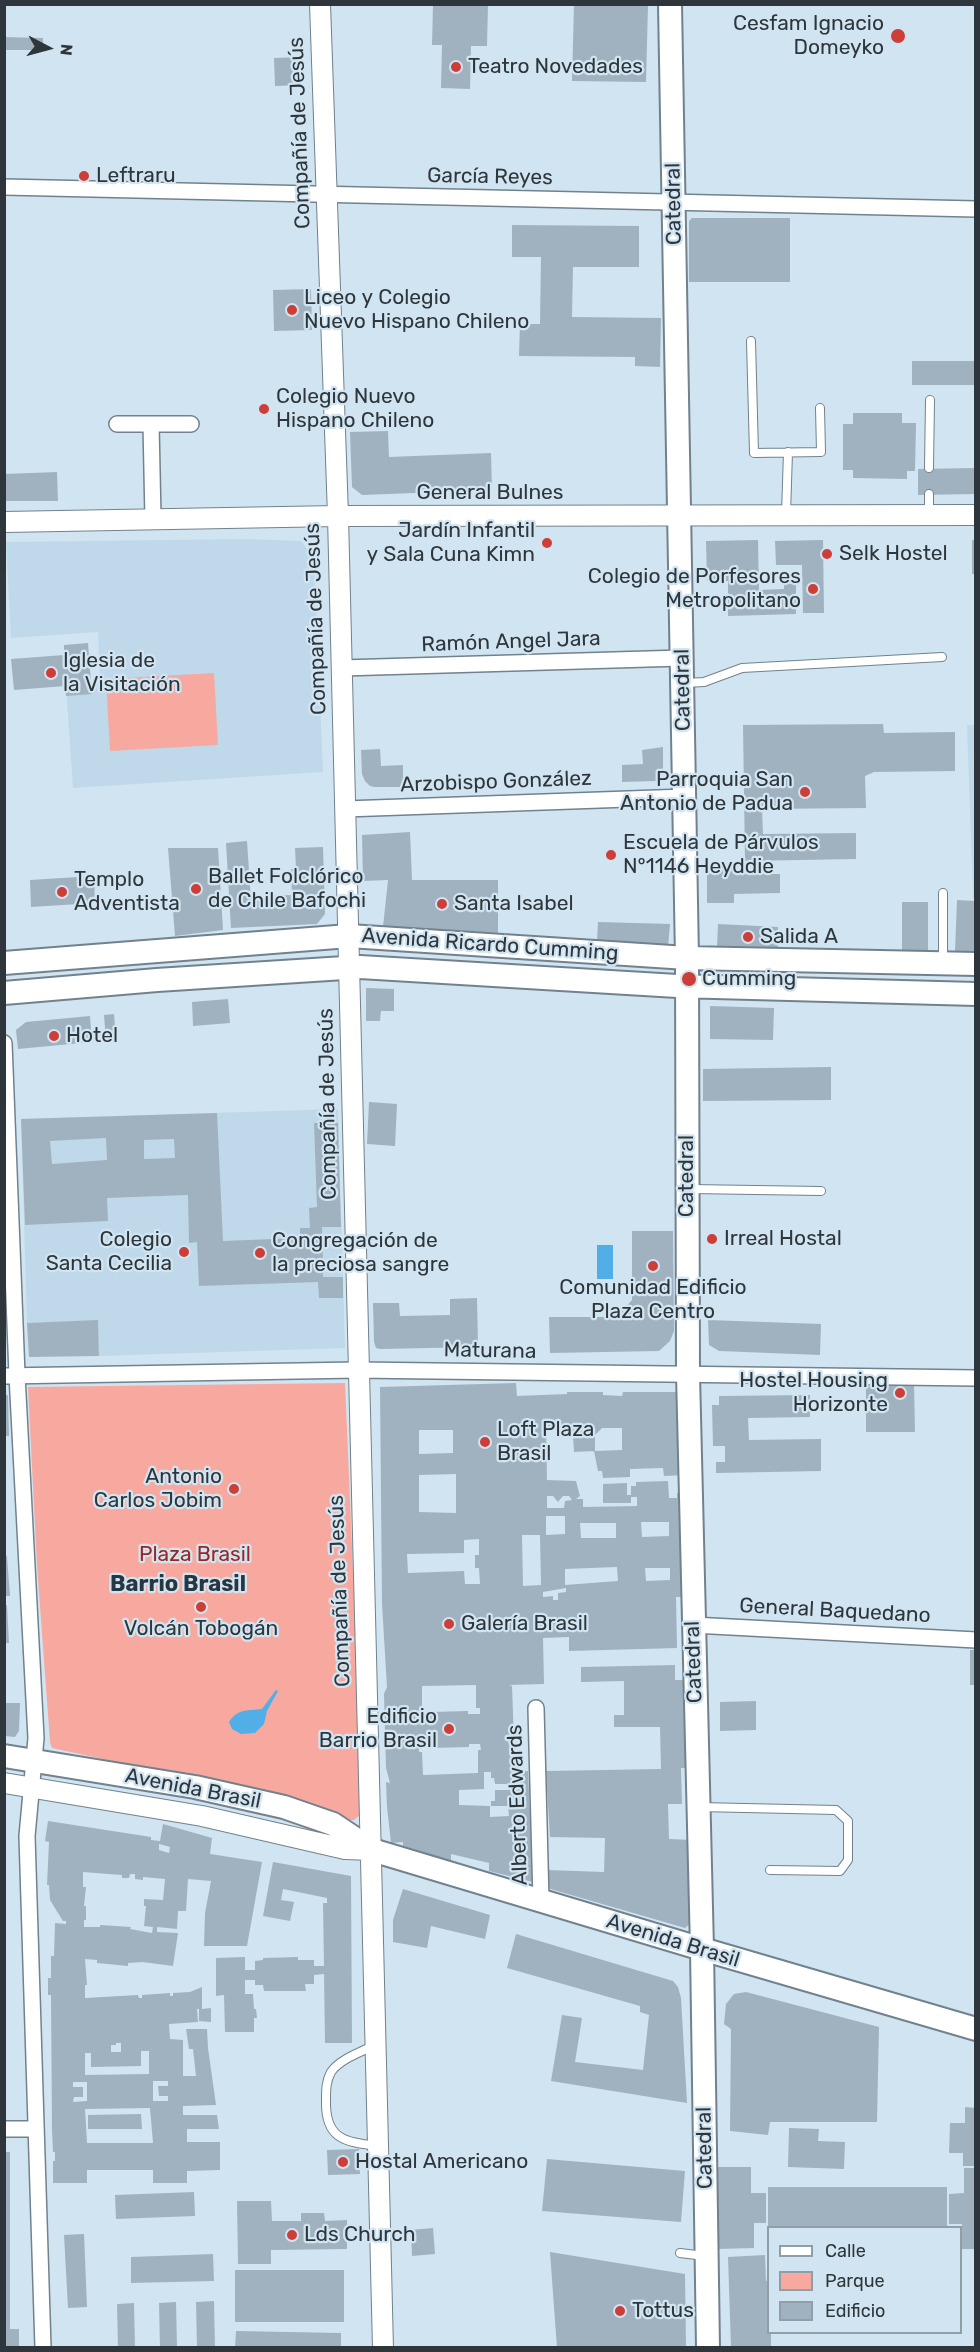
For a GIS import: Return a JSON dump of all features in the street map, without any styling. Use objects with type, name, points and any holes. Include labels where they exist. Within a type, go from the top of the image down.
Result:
[{"type":"main road","name":"Catedral","points":[[670,4],[687,958],[688,1374],[702,1949],[708,2348]]},
{"type":"main road","name":"Avenida Ricardo Cumming","points":[[4,963],[349,936],[687,958],[975,964]]},
{"type":"main road","points":[[155,950],[157,980]]},
{"type":"main road","name":"Avenida Ricardo Cumming","points":[[4,993],[349,967],[687,986],[975,994]]},
{"type":"main road","name":"Avenida Brasil","points":[[4,1756],[195,1787],[284,1807],[333,1824],[372,1850],[975,2029]]},
{"type":"street","name":"Compañía de Jesús","points":[[320,4],[338,516],[357,1370],[372,1850],[383,2348]]},
{"type":"street","name":"García Reyes","points":[[4,186],[975,209]]},
{"type":"street","points":[[117,424],[191,424]]},
{"type":"street","points":[[151,424],[153,519]]},
{"type":"street","name":"General Bulnes","points":[[4,522],[338,516],[975,515]]},
{"type":"street","name":"Ramón Angel Jara","points":[[342,668],[682,658]]},
{"type":"street","name":"Arzobispo González","points":[[345,809],[684,797]]},
{"type":"street","points":[[4,1043],[11,1376],[36,1738],[27,1836],[43,2348]]},
{"type":"street","name":"Maturana","points":[[11,1376],[357,1370],[975,1378]]},
{"type":"street","name":"General Baquedano","points":[[693,1625],[975,1640]]},
{"type":"street","name":"Alberto Edwards","points":[[536,1708],[541,1901]]},
{"type":"street","name":"Avenida Brasil","points":[[4,1783],[247,1825],[345,1850],[372,1850]]},
{"type":"street","points":[[4,2129],[36,2128]]},
{"type":"lane","points":[[752,341],[754,453],[821,452],[820,408]]},
{"type":"lane","points":[[929,468],[930,400]]},
{"type":"lane","points":[[786,516],[788,452]]},
{"type":"lane","points":[[928,515],[929,494]]},
{"type":"lane","points":[[683,683],[704,682],[742,668],[942,657]]},
{"type":"lane","points":[[943,892],[943,963]]},
{"type":"lane","points":[[686,1189],[820,1191]]},
{"type":"lane","points":[[698,1808],[836,1810],[848,1821],[848,1860],[840,1871],[770,1870]]},
{"type":"lane","points":[[376,2044],[344,2061],[332,2071],[326,2081],[326,2118],[331,2129],[340,2138],[379,2146]]},
{"type":"lane","points":[[680,2253],[706,2256]]},
{"type":"shaded area","points":[[245,539],[301,541],[314,558],[323,772],[73,788],[66,686],[100,682],[98,632],[11,638],[6,542]]},
{"type":"shaded area","points":[[967,725],[975,725],[975,897],[973,897]]},
{"type":"shaded area","name":"Colegio Santa Cecilia","points":[[338,1109],[345,1348],[99,1356],[97,1321],[27,1323],[21,1119]]},
{"type":"green space","points":[[214,673],[218,745],[110,751],[106,679]]},
{"type":"green space","name":"Plaza Brasil","points":[[345,1383],[363,1805],[361,1814],[354,1820],[344,1820],[237,1788],[52,1748],[37,1565],[28,1387]]},
{"type":"water","points":[[597,1245],[613,1245],[613,1279],[597,1279]]},
{"type":"water","points":[[276,1690],[278,1691],[267,1711],[264,1724],[255,1733],[241,1734],[232,1729],[229,1722],[236,1714],[262,1709]]},
{"type":"building","name":"Teatro Novedades","points":[[433,4],[488,4],[487,46],[471,46],[470,89],[441,88],[442,45],[432,45]]},
{"type":"building","points":[[574,4],[648,5],[646,82],[572,81]]},
{"type":"building","points":[[4,37],[43,38],[43,50],[4,50]]},
{"type":"building","points":[[301,57],[302,85],[275,86],[274,58]]},
{"type":"building","points":[[692,218],[790,218],[790,282],[689,282],[689,221]]},
{"type":"building","points":[[512,225],[639,226],[639,267],[573,267],[572,317],[661,318],[660,367],[635,366],[635,357],[519,356],[520,324],[540,324],[541,257],[512,257]]},
{"type":"building","name":"Liceo y Colegio Nuevo Hispano Chileno","points":[[311,289],[312,330],[274,331],[273,290]]},
{"type":"building","points":[[912,361],[975,361],[975,385],[912,385]]},
{"type":"building","points":[[853,413],[902,413],[902,423],[916,423],[915,471],[907,471],[907,479],[853,478],[853,470],[843,470],[843,424],[853,424]]},
{"type":"building","points":[[388,431],[389,457],[491,453],[492,490],[362,495],[352,487],[350,432]]},
{"type":"building","points":[[975,468],[975,494],[918,495],[918,469]]},
{"type":"building","points":[[57,472],[58,501],[4,501],[4,474]]},
{"type":"building","points":[[758,540],[759,590],[784,589],[784,584],[796,583],[796,614],[728,616],[728,581],[707,581],[706,541]]},
{"type":"building","name":"Colegio de Porfesores Metropolitano","points":[[823,540],[824,613],[803,613],[802,565],[776,565],[775,541]]},
{"type":"building","points":[[972,540],[975,540],[975,574],[972,574]]},
{"type":"building","name":"Iglesia de la Visitación","points":[[88,643],[92,694],[66,696],[65,686],[14,690],[11,659],[64,655],[64,645]]},
{"type":"building","name":"Parroquia San Antonio de Padua","points":[[883,724],[884,733],[955,732],[955,771],[874,772],[865,776],[866,808],[762,809],[763,834],[856,833],[856,859],[745,861],[743,725]]},
{"type":"building","points":[[663,747],[663,774],[656,781],[622,782],[622,765],[643,764],[642,750]]},
{"type":"building","points":[[380,749],[381,766],[403,765],[403,787],[375,787],[365,781],[362,774],[361,750]]},
{"type":"building","name":"Santa Isabel","points":[[410,832],[412,880],[498,880],[498,933],[383,927],[388,880],[363,881],[362,835]]},
{"type":"building","points":[[247,841],[251,901],[264,901],[263,896],[292,895],[291,869],[296,869],[295,848],[323,847],[325,914],[317,924],[231,928],[226,843]]},
{"type":"building","name":"Ballet Folclórico de Chile Bafochi","points":[[168,848],[218,848],[223,930],[175,936]]},
{"type":"building","points":[[707,863],[734,864],[734,874],[780,874],[780,893],[734,894],[734,903],[707,903]]},
{"type":"building","name":"Templo Adventista","points":[[94,876],[95,903],[31,907],[30,880]]},
{"type":"building","points":[[957,900],[975,901],[975,952],[955,951]]},
{"type":"building","points":[[902,902],[928,902],[928,951],[902,951]]},
{"type":"building","points":[[598,922],[670,924],[668,947],[597,942]]},
{"type":"building","name":"Salida A","points":[[718,924],[778,927],[778,948],[717,947]]},
{"type":"building","points":[[366,988],[394,989],[394,1011],[381,1011],[380,1021],[366,1021]]},
{"type":"building","points":[[228,999],[230,1023],[193,1026],[192,1002]]},
{"type":"building","points":[[710,1006],[774,1008],[773,1040],[710,1039]]},
{"type":"building","points":[[114,1014],[116,1040],[106,1041],[104,1015]]},
{"type":"building","name":"Hotel","points":[[90,1016],[92,1042],[18,1049],[16,1030],[26,1022]]},
{"type":"building","points":[[831,1067],[831,1100],[703,1101],[703,1069]]},
{"type":"building","points":[[369,1102],[397,1104],[395,1146],[367,1144]]},
{"type":"building","points":[[217,1113],[223,1241],[300,1238],[300,1228],[310,1228],[309,1208],[317,1207],[314,1123],[338,1123],[341,1227],[322,1227],[323,1277],[343,1277],[343,1298],[319,1298],[318,1282],[199,1286],[197,1242],[189,1243],[188,1195],[107,1198],[108,1221],[25,1225],[21,1119]],"holes":[[[106,1138],[107,1160],[52,1164],[50,1141]],[[174,1139],[175,1158],[144,1159],[144,1140]]]},
{"type":"building","name":"Comunidad Edificio Plaza Centro","points":[[632,1231],[673,1231],[674,1331],[670,1341],[659,1351],[550,1353],[549,1317],[617,1317],[632,1300]]},
{"type":"building","points":[[477,1298],[478,1347],[376,1348],[373,1303],[399,1303],[400,1316],[450,1315],[450,1299]]},
{"type":"building","points":[[98,1320],[99,1356],[29,1357],[27,1323]]},
{"type":"building","points":[[708,1320],[821,1324],[820,1355],[719,1351],[709,1345]]},
{"type":"building","points":[[516,1383],[517,1396],[567,1394],[567,1392],[603,1392],[603,1395],[622,1396],[623,1392],[676,1392],[684,1399],[685,1475],[664,1476],[663,1468],[630,1469],[630,1477],[603,1478],[602,1471],[598,1471],[594,1451],[574,1452],[573,1435],[567,1427],[546,1427],[547,1480],[576,1481],[580,1496],[576,1499],[583,1499],[583,1507],[637,1506],[637,1497],[631,1497],[631,1503],[603,1503],[603,1484],[627,1483],[627,1495],[631,1495],[631,1486],[636,1486],[636,1482],[668,1481],[669,1498],[677,1498],[677,1493],[685,1493],[689,1597],[676,1597],[677,1648],[569,1651],[569,1637],[543,1638],[544,1684],[509,1685],[512,1686],[515,1770],[512,1772],[528,1771],[533,1882],[489,1871],[489,1863],[451,1854],[451,1861],[403,1846],[403,1842],[391,1843],[386,1782],[390,1783],[386,1768],[384,1694],[387,1687],[382,1604],[380,1387]],"holes":[[[602,1428],[622,1428],[622,1450],[595,1451],[595,1435]],[[419,1430],[453,1430],[453,1453],[419,1454]],[[456,1474],[456,1513],[419,1512],[419,1475]],[[547,1496],[553,1496],[558,1502],[563,1496],[569,1496],[572,1500],[565,1501],[564,1508],[547,1508]],[[546,1516],[565,1516],[565,1534],[546,1535]],[[641,1522],[669,1522],[669,1536],[642,1537]],[[580,1523],[616,1523],[616,1538],[581,1538]],[[522,1535],[540,1535],[541,1585],[523,1586]],[[479,1539],[479,1555],[475,1555],[475,1568],[479,1568],[480,1584],[465,1584],[464,1571],[408,1573],[407,1554],[464,1553],[464,1540]],[[617,1567],[618,1581],[565,1585],[565,1569]],[[645,1568],[670,1568],[670,1580],[646,1581]],[[566,1588],[566,1592],[558,1593],[558,1600],[553,1600],[553,1596],[543,1597],[543,1592]],[[514,1618],[527,1618],[527,1630],[515,1630]],[[476,1685],[476,1708],[480,1708],[480,1714],[468,1714],[468,1711],[430,1712],[430,1715],[419,1715],[419,1709],[422,1709],[422,1686]],[[469,1744],[480,1744],[478,1773],[423,1775],[422,1752],[419,1752],[419,1745],[431,1745],[431,1748],[469,1747]],[[484,1772],[491,1772],[491,1778],[494,1778],[495,1784],[518,1784],[518,1790],[495,1790],[495,1801],[491,1801],[491,1806],[508,1806],[509,1816],[490,1817],[490,1806],[459,1805],[459,1790],[484,1789]]]},
{"type":"building","points":[[914,1384],[915,1432],[866,1432],[866,1385]]},
{"type":"building","points":[[4,1392],[8,1396],[9,1436],[4,1436]]},
{"type":"building","points":[[810,1395],[810,1417],[748,1418],[749,1440],[821,1439],[821,1471],[716,1473],[716,1462],[725,1462],[725,1446],[713,1446],[712,1405],[719,1405],[719,1396]]},
{"type":"building","points":[[4,1556],[7,1556],[10,1596],[4,1596]]},
{"type":"building","points":[[7,1605],[9,1643],[4,1643],[4,1606]]},
{"type":"building","points":[[970,1650],[975,1650],[975,1685],[970,1685]]},
{"type":"building","points":[[675,1665],[675,1680],[690,1680],[687,1768],[681,1768],[682,1804],[668,1804],[669,1839],[692,1840],[694,1921],[685,1928],[547,1888],[546,1870],[604,1872],[605,1838],[550,1837],[546,1771],[661,1769],[660,1727],[614,1727],[614,1715],[624,1715],[624,1681],[581,1682],[581,1667]]},
{"type":"building","points":[[756,1701],[756,1730],[720,1731],[720,1702]]},
{"type":"building","points":[[4,1703],[20,1703],[19,1731],[15,1737],[4,1736]]},
{"type":"building","points":[[48,1821],[151,1837],[151,1840],[160,1841],[163,1824],[212,1838],[210,1854],[262,1862],[247,1946],[204,1946],[205,1913],[211,1881],[188,1879],[186,1911],[178,1911],[177,1929],[157,1927],[157,1932],[178,1933],[173,1966],[142,1962],[128,1963],[128,1966],[97,1963],[97,1960],[85,1959],[87,1985],[85,1985],[85,1998],[138,1995],[142,1998],[142,1995],[170,1993],[170,1996],[173,1996],[173,1993],[190,1992],[202,1987],[202,2009],[211,2008],[211,2022],[199,2021],[199,2009],[197,2009],[198,2022],[169,2024],[170,2039],[183,2040],[183,2076],[196,2076],[193,2049],[189,2049],[186,2029],[207,2029],[216,2105],[183,2106],[183,2115],[217,2115],[219,2129],[187,2129],[187,2142],[220,2142],[220,2170],[187,2171],[187,2183],[153,2183],[153,2170],[87,2170],[87,2183],[53,2183],[55,2152],[53,2152],[52,2130],[51,1995],[48,1995],[48,1978],[51,1978],[51,1956],[54,1956],[55,1923],[66,1924],[66,1921],[63,1921],[50,1900],[49,1885],[47,1885],[49,1842],[45,1841]],"holes":[[[159,1844],[170,1847],[169,1853],[159,1850]],[[83,1872],[122,1875],[122,1878],[129,1878],[130,1874],[135,1874],[135,1879],[143,1880],[143,1877],[165,1879],[163,1900],[144,1899],[144,1906],[146,1906],[144,1926],[153,1927],[152,1933],[130,1929],[131,1927],[100,1925],[100,1927],[84,1927],[86,1887],[83,1887]],[[121,2043],[121,2052],[111,2052],[111,2045]],[[141,2051],[149,2051],[149,2074],[85,2075],[85,2053],[91,2053],[91,2067],[141,2066]],[[153,2081],[168,2081],[168,2086],[158,2086],[159,2096],[168,2096],[168,2101],[153,2101]],[[73,2082],[87,2082],[87,2101],[73,2102],[74,2097],[83,2097],[83,2087],[73,2087]],[[150,2108],[153,2143],[87,2143],[85,2109]]]},
{"type":"building","points":[[273,1862],[351,1876],[352,2043],[325,2043],[324,1974],[314,1975],[314,1984],[305,1984],[306,1991],[264,1991],[263,1985],[255,1985],[255,1980],[245,1980],[245,1994],[253,1994],[254,2009],[256,2009],[254,2032],[225,2032],[224,1995],[216,1996],[216,1958],[245,1957],[245,1970],[255,1970],[255,1961],[263,1960],[263,1958],[298,1957],[298,1960],[314,1960],[314,1966],[324,1966],[323,1903],[327,1903],[327,1898],[283,1889],[281,1900],[294,1902],[290,1921],[263,1916]]},
{"type":"building","points":[[403,1889],[490,1915],[485,1939],[431,1926],[427,1948],[393,1942],[393,1920]]},
{"type":"building","points":[[516,1934],[673,1981],[678,1987],[681,1998],[687,2103],[551,2081],[562,2015],[582,2018],[575,2062],[643,2070],[649,2015],[640,2012],[640,2006],[507,1968]]},
{"type":"building","points":[[746,1992],[879,2027],[877,2122],[770,2122],[768,2135],[730,2131],[731,2029],[724,2024],[726,2004],[734,1994]]},
{"type":"building","points":[[965,2107],[975,2108],[975,2166],[963,2166],[963,2153],[949,2153],[950,2123],[965,2123]]},
{"type":"building","points":[[141,2114],[142,2129],[88,2129],[88,2115]]},
{"type":"building","points":[[789,2128],[819,2129],[818,2141],[845,2142],[844,2169],[788,2167]]},
{"type":"building","name":"Hostal Americano","points":[[359,2149],[360,2174],[328,2175],[327,2150]]},
{"type":"building","points":[[4,2152],[10,2152],[10,2329],[19,2329],[19,2348],[4,2348]]},
{"type":"building","points":[[547,2159],[685,2171],[681,2222],[542,2211]]},
{"type":"building","points":[[716,2167],[751,2167],[751,2193],[766,2193],[766,2223],[754,2223],[754,2248],[717,2249]]},
{"type":"building","points":[[964,2168],[975,2168],[975,2249],[962,2249],[962,2224],[949,2224],[949,2194],[964,2193]]},
{"type":"building","points":[[768,2187],[947,2187],[947,2226],[768,2226]]},
{"type":"building","points":[[194,2192],[195,2216],[116,2219],[115,2195]]},
{"type":"building","name":"Lds Church","points":[[237,2201],[271,2201],[272,2221],[301,2221],[301,2213],[324,2213],[325,2221],[347,2220],[347,2249],[271,2250],[271,2264],[238,2264]]},
{"type":"building","points":[[433,2228],[435,2254],[412,2256],[411,2230]]},
{"type":"building","points":[[84,2234],[87,2307],[68,2308],[64,2235]]},
{"type":"building","name":"Tottus","points":[[550,2252],[685,2274],[686,2348],[557,2348]]},
{"type":"building","points":[[213,2254],[214,2281],[131,2283],[131,2257]]},
{"type":"building","points":[[765,2255],[767,2334],[771,2334],[771,2348],[731,2348],[728,2257]]},
{"type":"building","points":[[235,2270],[344,2270],[344,2322],[235,2322]]},
{"type":"building","points":[[214,2301],[215,2348],[197,2348],[196,2302]]},
{"type":"building","points":[[176,2302],[177,2348],[160,2348],[159,2303]]},
{"type":"building","points":[[134,2303],[135,2348],[118,2348],[117,2304]]},
{"type":"building","points":[[236,2331],[341,2333],[341,2348],[235,2348]]},
{"type":"place","name":"Cesfam Ignacio Domeyko","points":[[898,36]]},
{"type":"place","name":"Teatro Novedades","points":[[456,67]]},
{"type":"place","name":"Leftraru","points":[[84,176]]},
{"type":"place","name":"Liceo y Colegio Nuevo Hispano Chileno","points":[[292,310]]},
{"type":"place","name":"Colegio Nuevo Hispano Chileno","points":[[264,409]]},
{"type":"place","name":"Jardín Infantil y Sala Cuna Kimn","points":[[547,543]]},
{"type":"place","name":"Selk Hostel","points":[[827,554]]},
{"type":"place","name":"Colegio de Porfesores Metropolitano","points":[[813,589]]},
{"type":"place","name":"Iglesia de la Visitación","points":[[51,673]]},
{"type":"place","name":"Parroquia San Antonio de Padua","points":[[805,792]]},
{"type":"place","name":"Escuela de Párvulos N°1146 Heyddie","points":[[611,855]]},
{"type":"place","name":"Ballet Folclórico de Chile Bafochi","points":[[196,889]]},
{"type":"place","name":"Templo Adventista","points":[[62,892]]},
{"type":"place","name":"Santa Isabel","points":[[442,904]]},
{"type":"place","name":"Salida A","points":[[748,937]]},
{"type":"place","name":"Cumming","points":[[689,979]]},
{"type":"place","name":"Hotel","points":[[54,1036]]},
{"type":"place","name":"Irreal Hostal","points":[[712,1239]]},
{"type":"place","name":"Colegio Santa Cecilia","points":[[184,1252]]},
{"type":"place","name":"Congregación de la preciosa sangre","points":[[260,1253]]},
{"type":"place","name":"Comunidad Edificio Plaza Centro","points":[[653,1266]]},
{"type":"place","name":"Hostel Housing Horizonte","points":[[900,1393]]},
{"type":"place","name":"Loft Plaza Brasil","points":[[485,1442]]},
{"type":"place","name":"Antonio Carlos Jobim","points":[[234,1489]]},
{"type":"place","name":"Volcán Tobogán","points":[[201,1607]]},
{"type":"place","name":"Galería Brasil","points":[[449,1624]]},
{"type":"place","name":"Edificio Barrio Brasil","points":[[449,1729]]},
{"type":"place","name":"Hostal Americano","points":[[343,2162]]},
{"type":"place","name":"Lds Church","points":[[292,2235]]},
{"type":"place","name":"Tottus","points":[[620,2311]]},
{"type":"district","name":"Barrio Brasil","points":[[178,1585]]}]
